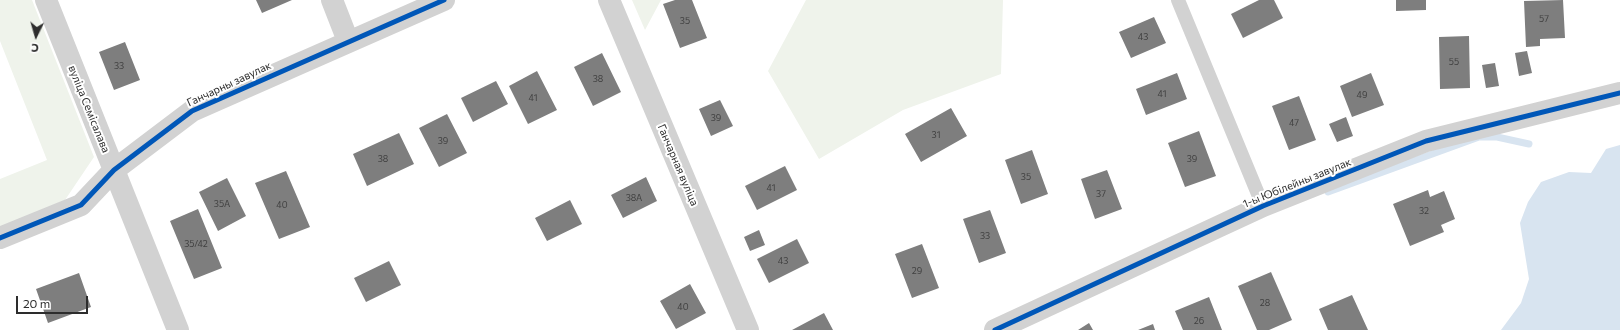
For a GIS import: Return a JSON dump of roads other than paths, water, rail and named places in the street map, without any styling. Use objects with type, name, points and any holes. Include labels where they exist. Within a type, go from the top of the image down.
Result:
[{"type":"street","name":"вуліца Семісалава","points":[[46,0],[178,330]]},
{"type":"street","points":[[332,0],[348,41]]},
{"type":"street","name":"Ганчарны завулак","points":[[0,238],[81,205],[114,170],[192,111],[444,0]]},
{"type":"street","name":"Ганчарная вуліца","points":[[609,0],[748,330]]},
{"type":"street","name":"1-ы Юбілейны завулак","points":[[995,330],[1263,206],[1426,141],[1620,93]]},
{"type":"lane","points":[[1178,0],[1263,206]]},
{"type":"waterway","points":[[1328,192],[1479,137],[1497,137],[1529,144]]}]
